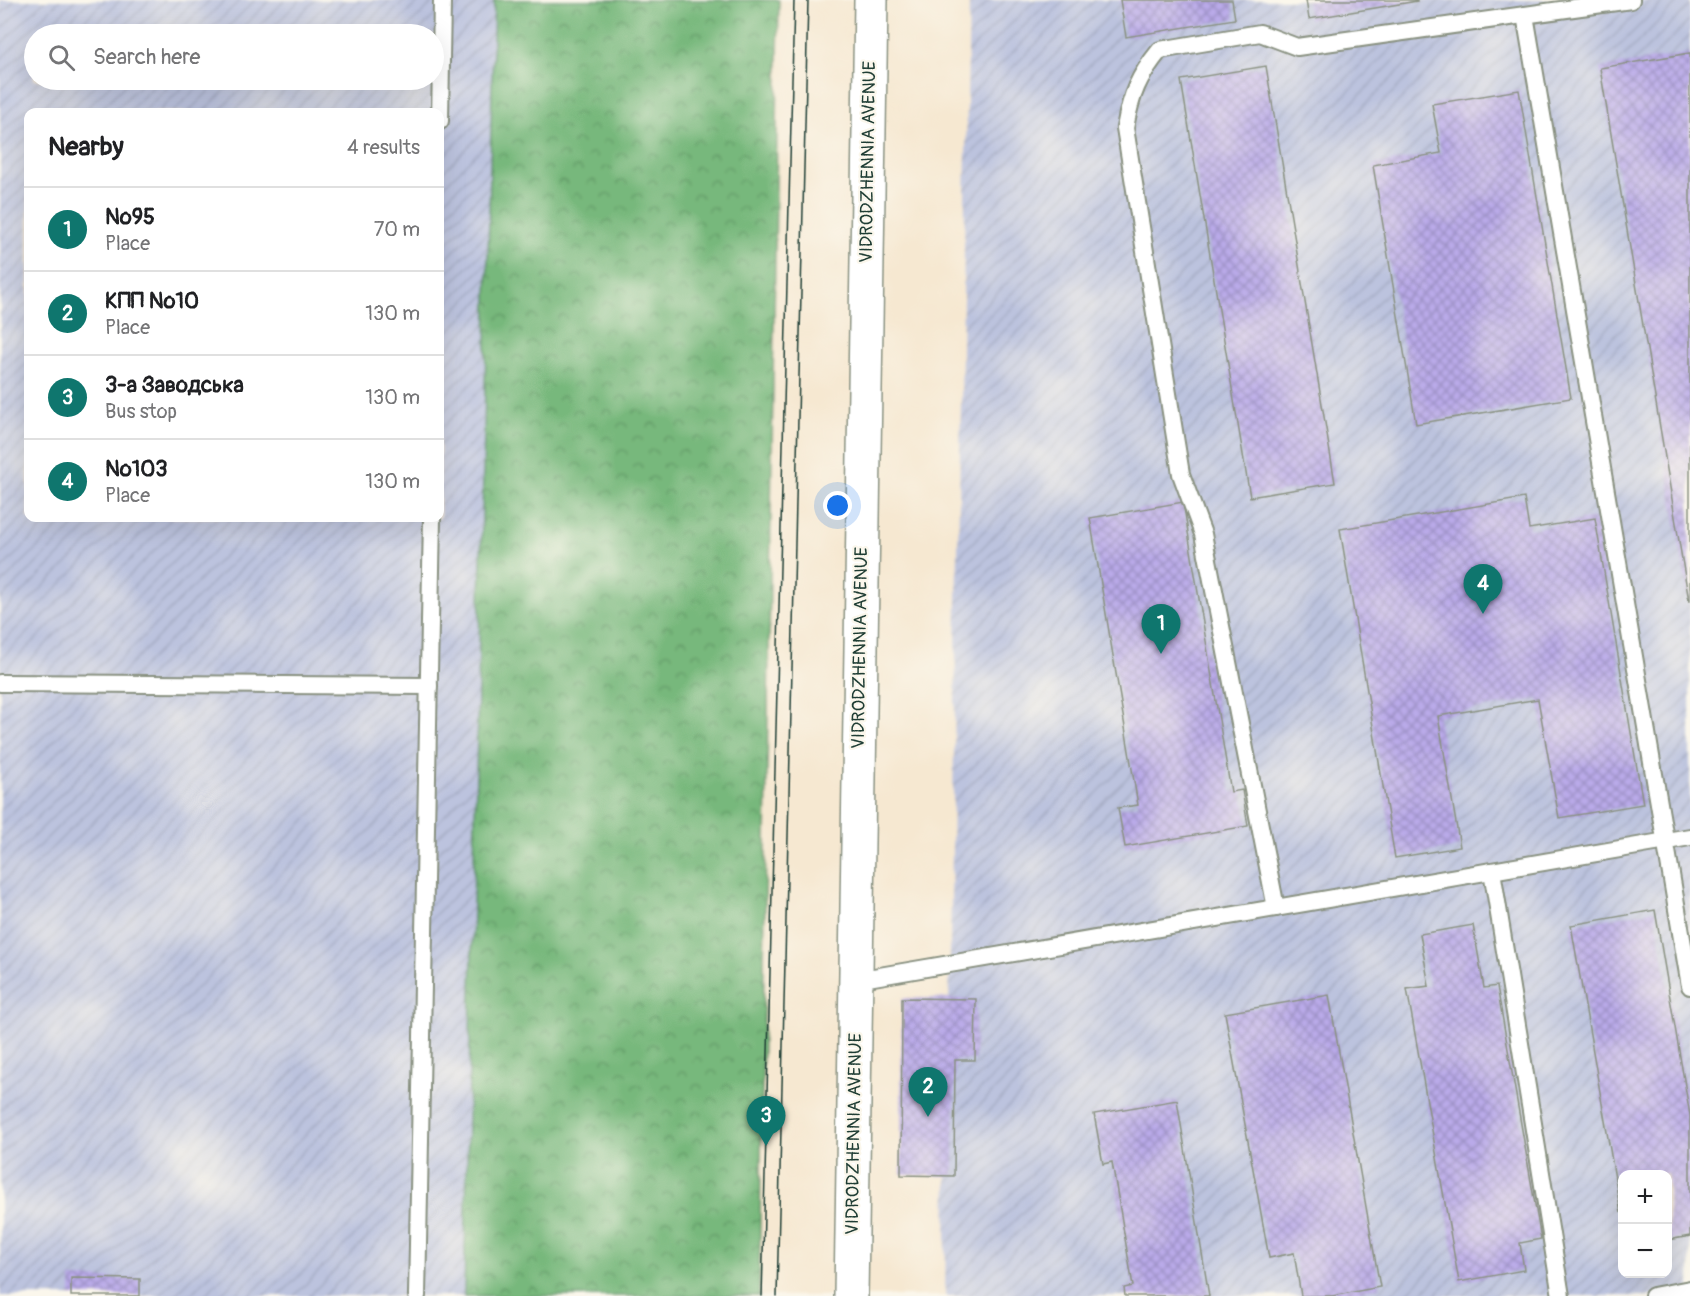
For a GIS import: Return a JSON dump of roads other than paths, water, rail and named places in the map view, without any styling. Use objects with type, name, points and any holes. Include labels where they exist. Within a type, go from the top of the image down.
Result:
[{"type":"street","name":"VIDRODZHENNIA AVENUE","points":[[851,1296],[871,0]]},
{"type":"lane","points":[[442,0],[442,24]]},
{"type":"lane","points":[[1276,908],[1203,534],[1181,474],[1125,128],[1130,101],[1140,74],[1160,50],[1260,33],[1297,47],[1631,0]]},
{"type":"lane","points":[[1525,15],[1690,986]]},
{"type":"lane","points":[[440,108],[441,90]]},
{"type":"lane","points":[[417,1296],[432,522]]},
{"type":"lane","points":[[0,682],[429,686]]},
{"type":"lane","points":[[856,980],[1690,837]]},
{"type":"lane","points":[[1492,871],[1561,1296]]},
{"type":"lane","points":[[1653,1296],[1690,1289]]},
{"type":"tram line","points":[[762,1296],[794,0]]},
{"type":"tram line","points":[[777,1296],[808,0]]},
{"type":"place","name":"№103","points":[[1483,614]]},
{"type":"place","name":"№95","points":[[1161,654]]},
{"type":"place","name":"КПП №10","points":[[928,1117]]},
{"type":"place","name":"3-а Заводська","points":[[766,1146]]}]
